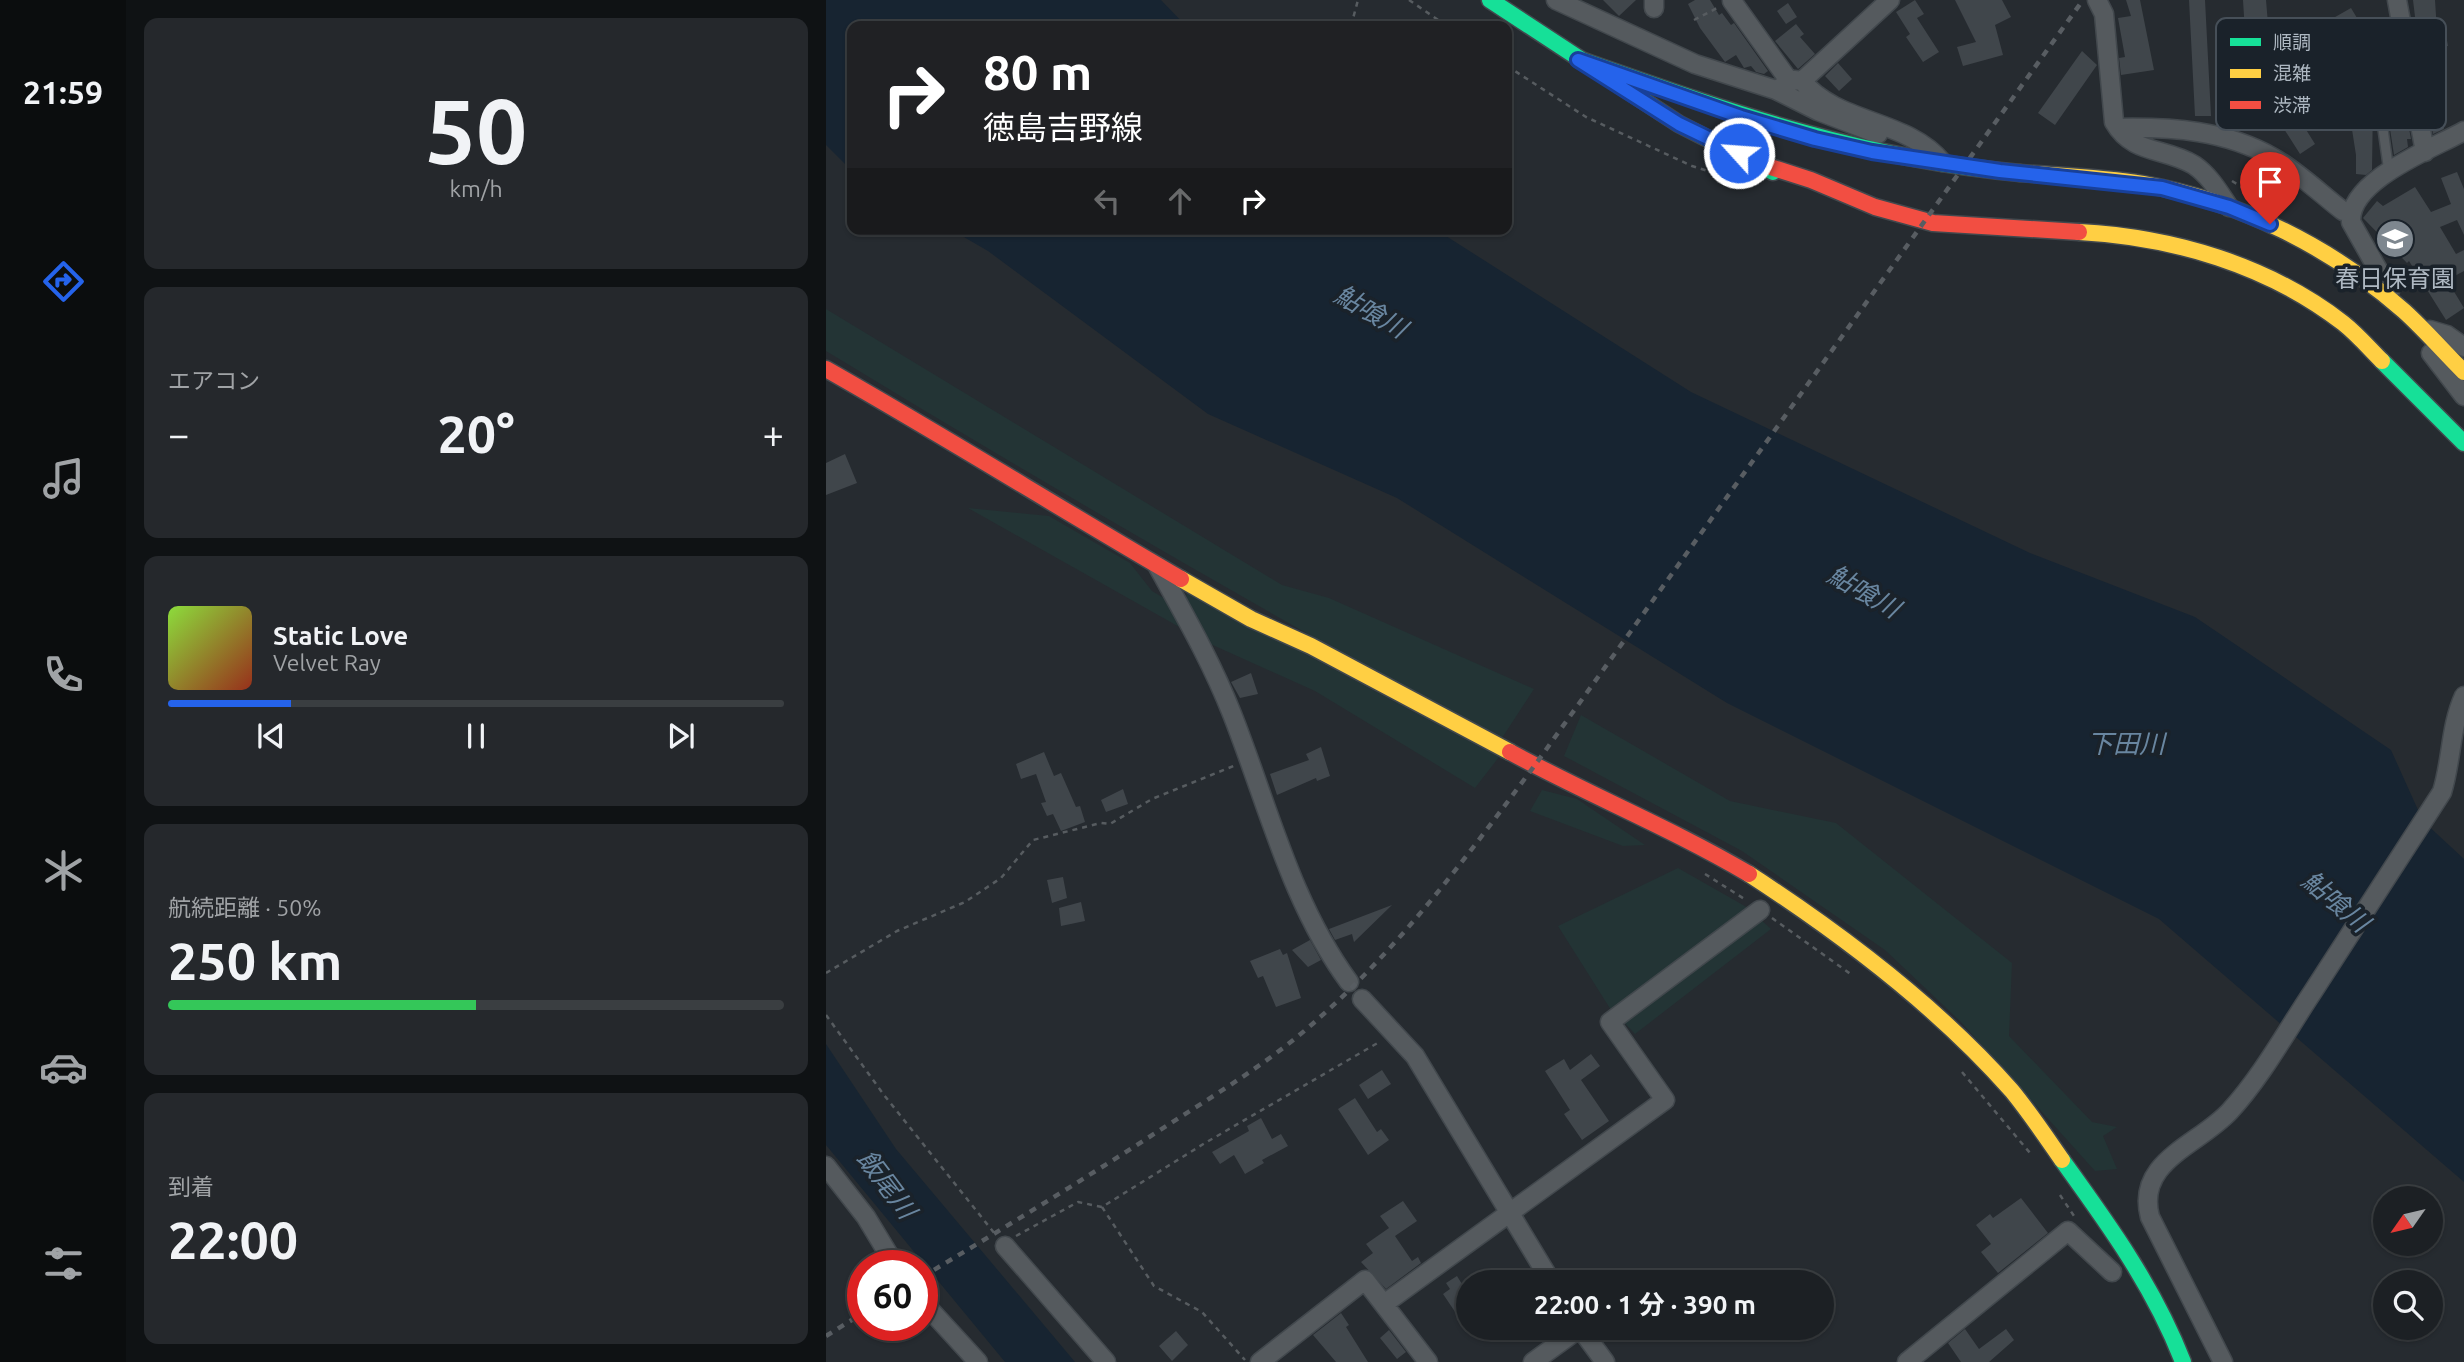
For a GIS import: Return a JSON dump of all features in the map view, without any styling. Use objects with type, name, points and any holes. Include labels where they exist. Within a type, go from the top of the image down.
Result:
[{"type":"main road","points":[[1490,0],[1679,124],[1758,163],[1814,199],[1844,212],[1928,237],[1966,241],[2055,233]]},
{"type":"main road","points":[[1578,60],[1741,117],[1815,139],[1872,152],[2162,188],[2229,207],[2285,231],[2331,257],[2399,306],[2464,372]]},
{"type":"main road","points":[[1758,163],[1811,180],[1875,207],[1933,223],[2055,233],[2116,234],[2160,241],[2235,262],[2271,278],[2345,324],[2464,443]]},
{"type":"main road","points":[[826,369],[954,441],[1042,499],[1251,619],[1311,646],[1577,788],[1618,803],[1745,870],[1878,966],[2002,1081],[2114,1230],[2167,1317],[2182,1362]]},
{"type":"street","points":[[1556,0],[1695,64],[1809,90],[1831,103],[1913,138],[1932,150],[1942,162]]},
{"type":"street","points":[[1789,84],[1890,0]]},
{"type":"street","points":[[2097,0],[2104,14],[2114,122],[2133,144],[2192,164],[2207,175],[2229,207]]},
{"type":"street","points":[[2397,0],[2400,18]]},
{"type":"street","points":[[1732,1],[1789,84],[1858,128],[1892,138],[1913,138]]},
{"type":"street","points":[[2118,128],[2173,127],[2218,134],[2274,159],[2343,211]]},
{"type":"street","points":[[2421,130],[2425,152]]},
{"type":"street","points":[[2399,306],[2351,222],[2363,189],[2464,131]]},
{"type":"street","points":[[2420,327],[2447,335],[2464,347]]},
{"type":"street","points":[[2420,327],[2429,349],[2464,396]]},
{"type":"street","points":[[1157,565],[1210,660],[1306,911],[1332,959],[1349,982]]},
{"type":"street","points":[[2223,1362],[2150,1217],[2146,1200],[2148,1187],[2167,1161],[2231,1110],[2285,1034],[2442,792],[2450,768],[2451,733],[2464,695]]},
{"type":"street","points":[[1384,1304],[1510,1216],[1665,1100],[1610,1022],[1760,910]]},
{"type":"street","points":[[1362,999],[1415,1056],[1544,1270]]},
{"type":"street","points":[[826,1166],[866,1217],[886,1250]]},
{"type":"street","points":[[1907,1362],[2068,1231],[2112,1272]]},
{"type":"street","points":[[1005,1246],[1105,1362]]},
{"type":"street","points":[[1260,1362],[1365,1280],[1427,1362]]},
{"type":"street","points":[[938,1318],[978,1362]]},
{"type":"street","points":[[1533,1362],[1563,1340]]},
{"type":"street","points":[[1589,1340],[1605,1362]]},
{"type":"lane","points":[[2383,130],[2389,172]]},
{"type":"path","points":[[1352,21],[1357,0]]},
{"type":"path","points":[[1409,0],[1440,21]]},
{"type":"path","points":[[1694,20],[1732,1]]},
{"type":"path","points":[[1512,69],[1586,117],[1692,166],[1754,186]]},
{"type":"path","points":[[826,973],[897,931],[965,902],[1000,878],[1033,840],[1101,823],[1110,824],[1152,799],[1249,760]]},
{"type":"path","points":[[1701,871],[1861,982]]},
{"type":"path","points":[[826,1015],[884,1095],[1005,1246],[1023,1230],[1078,1202],[1102,1207],[1205,1143],[1393,1034]]},
{"type":"path","points":[[1957,1068],[2032,1155]]},
{"type":"path","points":[[2055,1186],[2076,1218]]},
{"type":"path","points":[[1102,1207],[1154,1286],[1202,1312],[1247,1362]]},
{"type":"shaded area","points":[[826,309],[1282,585],[1329,598],[1534,689],[1500,741],[1161,550],[826,351]]},
{"type":"shaded area","points":[[968,508],[1049,516],[1130,563],[1152,591],[1184,610],[1187,591],[1499,757],[1475,788],[1315,691],[1206,642]]},
{"type":"shaded area","points":[[1581,715],[1730,801],[1836,823],[2012,963],[2009,1036],[2092,1122],[2117,1127],[2103,1136],[2117,1169],[2095,1171],[1961,1022],[1885,950],[1742,851],[1564,756]]},
{"type":"shaded area","points":[[1542,790],[1577,799],[1645,845],[1623,846],[1530,811]]},
{"type":"shaded area","points":[[1678,868],[1750,909],[1611,1010],[1558,926]]},
{"type":"shaded area","points":[[1759,918],[1771,929],[1635,1034],[1622,1020]]},
{"type":"water","points":[[826,0],[1161,0],[1181,21],[847,21],[847,166],[826,145]]},
{"type":"water","name":"下田川","points":[[960,235],[1444,235],[1691,392],[2030,553],[2195,617],[2391,750],[2423,821],[2464,859],[2464,1182],[2159,919],[1727,703],[1397,498],[1208,414],[988,251]]},
{"type":"water","name":"飯尾川","points":[[826,1044],[896,1149],[1075,1362],[1005,1362],[938,1281],[938,1250],[913,1250],[826,1145]]},
{"type":"building","points":[[1603,0],[1636,0],[1619,16]]},
{"type":"building","points":[[1695,0],[1710,0],[1719,15],[1722,13],[1731,25],[1734,23],[1768,71],[1764,74],[1756,72],[1751,66],[1744,68],[1736,55],[1725,62],[1700,28],[1688,4]]},
{"type":"building","points":[[1915,0],[1924,14],[1917,18],[1939,52],[1923,62],[1906,37],[1910,34],[1896,12]]},
{"type":"building","points":[[1955,0],[2002,0],[2011,17],[1995,25],[2003,55],[1963,66],[1957,47],[1976,42]]},
{"type":"building","points":[[2126,0],[2140,0],[2154,70],[2121,75],[2119,58],[2125,57],[2118,18],[2131,16]]},
{"type":"building","points":[[2189,0],[2205,0],[2211,116],[2195,116]]},
{"type":"building","points":[[2243,0],[2266,0],[2268,18],[2244,18]]},
{"type":"building","points":[[2413,0],[2435,0],[2436,18],[2415,18]]},
{"type":"building","points":[[1788,3],[1797,17],[1786,24],[1777,11]]},
{"type":"building","points":[[2351,8],[2357,18],[2333,18]]},
{"type":"building","points":[[1796,24],[1804,34],[1800,37],[1815,54],[1798,69],[1775,41]]},
{"type":"building","points":[[2082,51],[2097,65],[2055,125],[2038,113]]},
{"type":"building","points":[[1838,63],[1852,79],[1839,91],[1825,76]]},
{"type":"building","points":[[2285,130],[2306,130],[2315,144],[2300,154]]},
{"type":"building","points":[[2352,130],[2373,130],[2372,170],[2366,175],[2356,174]]},
{"type":"building","points":[[2390,130],[2409,130],[2411,139],[2407,139],[2408,147],[2394,155]]},
{"type":"building","points":[[2457,172],[2464,189],[2464,235],[2457,220],[2440,227],[2456,254],[2464,250],[2464,271],[2447,280],[2464,308],[2446,320],[2409,261],[2407,263],[2363,218],[2377,201],[2383,206],[2415,187],[2431,212],[2451,204],[2441,178]]},
{"type":"building","points":[[845,454],[857,483],[826,495],[826,463]]},
{"type":"building","points":[[1251,673],[1258,694],[1240,698],[1231,682]]},
{"type":"building","points":[[1321,747],[1330,776],[1317,781],[1316,778],[1277,795],[1270,774],[1309,760],[1306,754]]},
{"type":"building","points":[[1044,752],[1054,776],[1061,773],[1076,807],[1080,806],[1085,822],[1061,831],[1053,814],[1047,816],[1041,803],[1046,802],[1036,774],[1021,779],[1016,764]]},
{"type":"building","points":[[1123,789],[1128,804],[1106,812],[1101,800]]},
{"type":"building","points":[[1063,877],[1067,898],[1052,903],[1047,880]]},
{"type":"building","points":[[1081,902],[1085,921],[1061,926],[1059,908]]},
{"type":"building","points":[[1392,905],[1354,942],[1352,934],[1335,940],[1329,929]]},
{"type":"building","points":[[1310,940],[1321,960],[1308,967],[1292,950]]},
{"type":"building","points":[[1280,949],[1283,955],[1287,953],[1301,998],[1276,1007],[1263,976],[1258,978],[1250,961]]},
{"type":"building","points":[[1591,1054],[1600,1066],[1581,1080],[1609,1121],[1582,1140],[1564,1114],[1570,1110],[1545,1071],[1564,1059],[1570,1070]]},
{"type":"building","points":[[1382,1070],[1391,1084],[1368,1099],[1359,1085]]},
{"type":"building","points":[[1355,1098],[1377,1132],[1381,1129],[1389,1140],[1368,1155],[1338,1109]]},
{"type":"building","points":[[1261,1118],[1272,1139],[1281,1134],[1288,1146],[1262,1160],[1264,1163],[1245,1174],[1234,1155],[1220,1164],[1212,1152],[1249,1131],[1247,1126]]},
{"type":"building","points":[[2021,1198],[2048,1233],[1998,1273],[1981,1252],[1991,1244],[1976,1225],[1990,1214],[1993,1218]]},
{"type":"building","points":[[1403,1201],[1417,1221],[1395,1236],[1412,1261],[1418,1257],[1421,1263],[1386,1289],[1361,1262],[1373,1253],[1366,1244],[1389,1228],[1380,1216]]},
{"type":"building","points":[[1456,1277],[1456,1313],[1443,1294],[1450,1289],[1446,1283]]},
{"type":"building","points":[[1341,1313],[1349,1325],[1346,1327],[1368,1362],[1336,1362],[1313,1335]]},
{"type":"building","points":[[1965,1329],[1979,1349],[2006,1329],[2014,1340],[1989,1362],[1961,1362],[1948,1343]]},
{"type":"building","points":[[1389,1330],[1406,1352],[1397,1359],[1380,1338]]},
{"type":"building","points":[[1176,1331],[1188,1345],[1172,1361],[1159,1346]]},
{"type":"railway","points":[[938,1267],[1247,1074],[1301,1034],[1378,960],[1433,898],[1535,765],[2083,0]]},
{"type":"railway","points":[[826,1336],[847,1323]]},
{"type":"traffic: fast","points":[[1490,0],[1679,124],[1773,172]]},
{"type":"traffic: fast","points":[[1578,59],[1795,130],[1905,157],[2020,173]]},
{"type":"traffic: fast","points":[[2382,361],[2464,443]]},
{"type":"traffic: fast","points":[[2062,1160],[2144,1282],[2183,1362]]},
{"type":"traffic: slow","points":[[2020,173],[2143,184],[2214,202],[2249,215],[2315,247],[2376,288],[2412,318],[2464,372]]},
{"type":"traffic: slow","points":[[2079,232],[2149,240],[2184,248],[2251,270],[2314,303],[2348,327],[2382,361]]},
{"type":"traffic: slow","points":[[1181,579],[1251,619],[1311,646],[1510,752]]},
{"type":"traffic: slow","points":[[1749,874],[1854,947],[1953,1030],[2012,1091],[2062,1160]]},
{"type":"traffic: jam","points":[[1758,163],[1811,180],[1875,207],[1933,223],[2079,232]]},
{"type":"traffic: jam","points":[[826,369],[1181,579]]},
{"type":"traffic: jam","points":[[1510,752],[1749,874]]},
{"type":"place","name":"春日保育園","points":[[2395,239]]},
{"type":"route","points":[[1739,153],[1679,124],[1578,60],[1741,117],[1815,139],[1872,152],[2000,171],[2162,188],[2229,207],[2270,224]]},
{"type":"water label","name":"鮎喰川","points":[[1371,311]]},
{"type":"water label","name":"鮎喰川","points":[[1864,591]]},
{"type":"water label","name":"鮎喰川","points":[[2336,901]]}]
